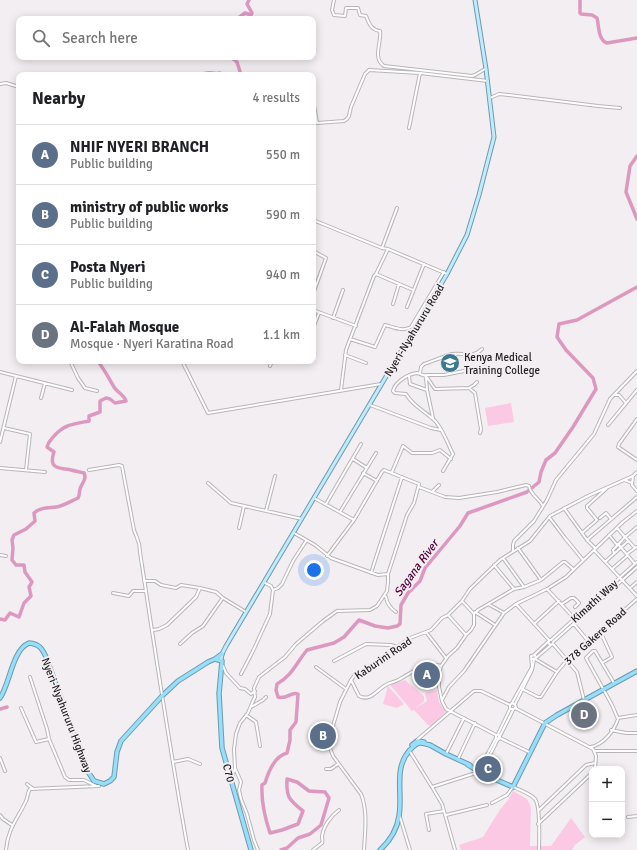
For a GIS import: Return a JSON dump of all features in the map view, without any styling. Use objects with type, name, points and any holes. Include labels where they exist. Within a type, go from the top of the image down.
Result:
[{"type":"highway","name":"Nyeri-Nyahururu Highway","points":[[0,698],[4,693],[16,656],[24,646],[29,643],[38,645],[46,657],[87,770],[94,781],[104,784],[110,781],[114,775],[117,752],[121,741],[163,694],[182,678],[215,660],[222,654]]},
{"type":"highway","points":[[215,660],[221,663]]},
{"type":"highway","name":"C70","points":[[221,663],[218,680],[222,748],[251,850]]},
{"type":"highway","points":[[380,850],[390,841],[397,825],[399,816],[402,762],[408,751],[417,742],[425,742],[480,772],[494,777],[513,787],[529,752],[545,723],[637,671]]},
{"type":"highway","points":[[424,735],[425,742]]},
{"type":"highway","points":[[417,742],[432,746]]},
{"type":"main road","name":"Nyeri-Nyahururu Road","points":[[221,663],[222,654],[370,405],[467,235],[492,148],[494,133],[488,81],[475,0]]},
{"type":"main road","name":"Nyeri-Nyahururu Road","points":[[221,663],[224,653],[236,631]]},
{"type":"street","points":[[334,0],[332,10],[334,15],[345,16],[346,8],[358,8],[360,15],[366,16],[372,28],[380,31],[378,58],[384,66],[472,76],[486,69]]},
{"type":"street","points":[[316,117],[317,123],[344,121],[349,116],[351,107],[367,71],[371,69],[488,81]]},
{"type":"street","points":[[409,128],[420,73]]},
{"type":"street","points":[[0,84],[16,86]]},
{"type":"street","points":[[490,98],[499,94],[620,108]]},
{"type":"street","points":[[382,248],[396,208]]},
{"type":"street","points":[[316,221],[446,273],[411,327],[405,330],[385,325],[375,346],[350,339]]},
{"type":"street","points":[[342,390],[345,355],[350,339],[374,276],[388,249]]},
{"type":"street","points":[[316,253],[326,258],[316,286]]},
{"type":"street","points":[[407,307],[424,264]]},
{"type":"street","points":[[376,274],[413,290]]},
{"type":"street","points":[[393,304],[399,284]]},
{"type":"street","points":[[333,318],[343,290]]},
{"type":"street","points":[[316,312],[356,326]]},
{"type":"street","points":[[316,320],[319,313]]},
{"type":"street","points":[[420,373],[421,367],[424,364],[450,354],[468,355],[478,353],[482,349]]},
{"type":"street","points":[[345,355],[366,363]]},
{"type":"street","points":[[71,364],[85,388],[97,391]]},
{"type":"street","points":[[184,364],[208,413],[381,384]]},
{"type":"street","points":[[425,376],[444,375],[484,367]]},
{"type":"street","points":[[513,551],[514,541],[534,521],[550,494],[555,481],[594,434],[610,399],[637,371]]},
{"type":"street","points":[[0,372],[72,390]]},
{"type":"street","points":[[443,471],[453,454],[441,430],[433,419],[415,405],[406,394],[395,393],[393,391],[396,384],[414,373],[420,373],[425,376],[435,389],[469,388],[476,382]]},
{"type":"street","points":[[0,442],[16,376]]},
{"type":"street","points":[[409,376],[410,384],[427,390]]},
{"type":"street","points":[[425,376],[433,419]]},
{"type":"street","points":[[41,398],[45,383]]},
{"type":"street","points":[[469,388],[475,396],[480,433]]},
{"type":"street","points":[[608,425],[637,390]]},
{"type":"street","points":[[615,395],[619,395],[626,403]]},
{"type":"street","points":[[370,405],[431,428],[441,430]]},
{"type":"street","points":[[637,419],[619,444],[618,448],[637,460]]},
{"type":"street","points":[[4,428],[30,434],[26,470]]},
{"type":"street","points":[[326,504],[361,444]]},
{"type":"street","points":[[392,472],[403,446],[412,453],[432,453],[440,450],[451,459]]},
{"type":"street","points":[[340,512],[376,454]]},
{"type":"street","points":[[353,460],[367,468]]},
{"type":"street","points":[[89,470],[119,465],[122,466],[134,532],[138,536],[140,544],[144,581],[188,850]]},
{"type":"street","points":[[0,468],[46,472]]},
{"type":"street","points":[[327,556],[354,520],[384,470],[418,483],[419,487],[433,491],[445,497],[459,498],[497,492],[526,485],[529,486],[531,493],[542,503],[543,506]]},
{"type":"street","name":"Kaburini Road","points":[[364,850],[365,810],[363,798],[338,764],[330,751],[328,743],[340,702],[351,680],[354,676],[371,669],[397,647],[416,635],[431,630],[442,618],[448,615],[462,601],[470,589],[494,565],[530,541],[549,517],[564,508],[633,476],[637,472]]},
{"type":"street","points":[[363,473],[377,481]]},
{"type":"street","points":[[266,511],[274,476]]},
{"type":"street","points":[[633,476],[633,487],[637,491]]},
{"type":"street","points":[[371,573],[402,477]]},
{"type":"street","points":[[624,480],[632,483]]},
{"type":"street","points":[[208,483],[231,503],[302,519]]},
{"type":"street","points":[[433,491],[439,485]]},
{"type":"street","points":[[231,781],[235,768],[234,749],[236,734],[240,723],[255,697],[254,688],[261,674],[285,657],[296,644],[322,621],[339,611],[370,610],[377,606],[388,588],[388,574],[407,515],[414,503],[419,487]]},
{"type":"street","points":[[582,533],[597,520],[587,506],[608,487]]},
{"type":"street","points":[[587,540],[637,497]]},
{"type":"street","points":[[314,498],[354,520]]},
{"type":"street","points":[[239,528],[244,506]]},
{"type":"street","points":[[564,508],[605,562],[637,597]]},
{"type":"street","points":[[442,701],[449,687],[464,671],[504,613],[516,604],[547,589],[566,577],[609,535],[637,511]]},
{"type":"street","points":[[600,518],[606,513],[611,519]]},
{"type":"street","points":[[549,517],[584,560]]},
{"type":"street","points":[[614,553],[612,550],[637,527]]},
{"type":"street","points":[[612,569],[636,547],[617,528]]},
{"type":"street","points":[[294,533],[307,540],[327,556],[336,560],[381,576],[388,574]]},
{"type":"street","points":[[609,535],[636,563]]},
{"type":"street","points":[[273,590],[280,587],[293,561],[307,540]]},
{"type":"street","points":[[605,562],[628,540]]},
{"type":"street","points":[[518,548],[541,580]]},
{"type":"street","points":[[0,555],[6,556]]},
{"type":"street","points":[[503,558],[524,587]]},
{"type":"street","points":[[475,613],[514,589],[524,587],[541,580],[562,562],[565,562],[573,569]]},
{"type":"street","name":"Kimathi Way","points":[[534,655],[573,624],[622,579],[636,563]]},
{"type":"street","points":[[494,565],[514,589]]},
{"type":"street","name":"Kimathi Way","points":[[534,659],[575,619],[637,567]]},
{"type":"street","points":[[144,581],[154,581],[161,585],[176,588],[181,584],[216,592],[247,613]]},
{"type":"street","points":[[241,674],[254,652],[270,614],[273,590],[271,586],[265,582]]},
{"type":"street","points":[[630,588],[637,582]]},
{"type":"street","points":[[153,630],[167,625],[196,597],[200,588]]},
{"type":"street","points":[[547,589],[575,619]]},
{"type":"street","points":[[113,593],[129,596],[133,591],[146,591]]},
{"type":"street","points":[[384,596],[386,597],[387,603],[396,612]]},
{"type":"street","name":"378 Gakere Road","points":[[522,689],[540,697],[567,660],[637,597]]},
{"type":"street","points":[[180,644],[206,622],[223,598]]},
{"type":"street","points":[[562,604],[571,598],[574,598],[579,603],[575,607]]},
{"type":"street","points":[[462,601],[475,613],[495,625]]},
{"type":"street","points":[[534,624],[559,601]]},
{"type":"street","points":[[488,604],[504,613]]},
{"type":"street","points":[[516,604],[579,674],[584,700]]},
{"type":"street","points":[[475,613],[474,625],[471,630],[457,648],[446,658],[441,666],[438,679],[444,707],[450,712],[529,752]]},
{"type":"street","points":[[448,615],[466,636]]},
{"type":"street","points":[[573,624],[588,641]]},
{"type":"street","points":[[600,631],[612,657],[602,663]]},
{"type":"street","points":[[426,632],[446,658]]},
{"type":"street","points":[[334,662],[366,644],[391,645],[397,647]]},
{"type":"street","points":[[591,747],[600,744],[615,725],[618,718],[586,658],[593,650],[614,683]]},
{"type":"street","points":[[534,655],[531,656],[538,662],[557,672]]},
{"type":"street","points":[[512,704],[533,668],[534,655]]},
{"type":"street","points":[[432,787],[480,772],[498,737],[512,704],[531,669],[534,659]]},
{"type":"street","points":[[221,663],[226,673],[240,688],[245,689],[251,694],[255,691]]},
{"type":"street","points":[[351,680],[359,696],[362,698],[369,697],[374,696],[386,685],[423,666],[441,666]]},
{"type":"street","points":[[316,667],[346,689]]},
{"type":"street","points":[[27,784],[32,788],[97,786],[84,780],[66,779],[49,739],[30,678]]},
{"type":"street","points":[[417,742],[472,693],[478,690],[512,704],[516,708],[591,747],[595,751],[637,751]]},
{"type":"street","points":[[250,708],[266,697]]},
{"type":"street","points":[[21,708],[36,742],[49,739]]},
{"type":"street","points":[[511,709],[516,708]]},
{"type":"street","points":[[246,715],[256,722],[260,746]]},
{"type":"street","points":[[618,718],[637,715]]},
{"type":"street","points":[[446,754],[464,718]]},
{"type":"street","points":[[457,760],[475,724]]},
{"type":"street","points":[[417,742],[434,726]]},
{"type":"street","points":[[611,730],[626,733],[637,733]]},
{"type":"street","points":[[408,751],[432,787],[446,815],[455,850]]},
{"type":"street","points":[[594,766],[595,751]]},
{"type":"street","points":[[0,758],[5,771]]},
{"type":"street","points":[[173,762],[188,759],[200,764]]},
{"type":"street","points":[[538,811],[586,765],[595,763]]},
{"type":"street","points":[[326,769],[331,769],[338,764]]},
{"type":"street","points":[[235,768],[241,782],[239,790],[241,799],[258,850]]},
{"type":"street","points":[[538,824],[589,776]]},
{"type":"street","points":[[492,803],[507,795],[513,787],[530,795],[537,803],[539,850]]},
{"type":"street","points":[[6,850],[8,836],[12,825],[26,801],[28,792],[32,788]]},
{"type":"street","points":[[446,815],[487,805]]},
{"type":"street","points":[[313,850],[322,843],[322,836],[328,821],[339,810]]},
{"type":"street","points":[[429,830],[426,814],[444,811]]},
{"type":"street","points":[[0,815],[12,825]]},
{"type":"street","points":[[399,816],[410,850]]},
{"type":"street","points":[[628,817],[637,816]]},
{"type":"shaded area","points":[[511,403],[514,422],[488,426],[485,408]]},
{"type":"shaded area","points":[[405,680],[424,696],[424,701],[416,708],[427,701],[425,693],[437,690],[439,702],[446,712],[431,726],[428,725],[414,710],[412,711],[390,685]]},
{"type":"shaded area","points":[[388,686],[404,704],[397,708],[383,704]]},
{"type":"shaded area","points":[[513,791],[527,799],[531,807],[530,846],[551,846],[571,818],[585,837],[575,845],[572,850],[461,850],[459,845],[483,837]]},
{"type":"waterway","points":[[241,16],[245,13],[251,15],[252,13],[247,4],[249,0]]},
{"type":"waterway","name":"Sagana River","points":[[580,0],[580,13],[592,15],[597,18],[600,36],[604,41],[607,43],[637,38]]},
{"type":"waterway","points":[[235,60],[237,62],[240,72]]},
{"type":"waterway","name":"Sagana River","points":[[637,156],[630,166],[626,192],[637,219]]},
{"type":"waterway","name":"Sagana River","points":[[281,850],[287,848],[298,838],[310,834],[321,825],[329,798],[325,792],[309,791],[297,782],[287,779],[289,798],[303,811],[298,824],[270,833],[266,822],[262,798],[262,785],[265,783],[270,770],[276,761],[287,753],[290,740],[290,730],[296,722],[298,694],[296,693],[281,698],[278,697],[276,690],[277,684],[287,677],[307,650],[334,643],[344,637],[359,620],[375,626],[388,628],[400,624],[401,605],[408,593],[420,581],[425,568],[460,526],[468,513],[527,492],[539,482],[546,460],[555,453],[596,389],[593,378],[566,350],[557,337],[559,324],[577,320],[637,287]]},
{"type":"waterway","points":[[0,619],[5,620],[10,613],[19,617],[24,603],[31,596],[29,587],[32,582],[25,572],[24,565],[16,565],[12,560],[12,540],[14,535],[26,529],[35,521],[34,513],[37,511],[45,508],[61,506],[78,498],[80,489],[85,479],[84,473],[59,468],[54,465],[52,462],[54,452],[47,447],[49,442],[62,429],[74,424],[89,421],[89,416],[100,412],[100,401],[106,398],[115,403],[126,401],[114,387],[100,364]]},
{"type":"waterway","points":[[0,709],[7,707]]},
{"type":"place","name":"Kenya Medical Training College","points":[[450,363]]},
{"type":"place","name":"NHIF NYERI BRANCH","points":[[427,675]]},
{"type":"place","name":"Al-Falah Mosque","points":[[584,715]]},
{"type":"place","name":"ministry of public works","points":[[323,736]]},
{"type":"place","name":"Posta Nyeri","points":[[488,769]]}]
